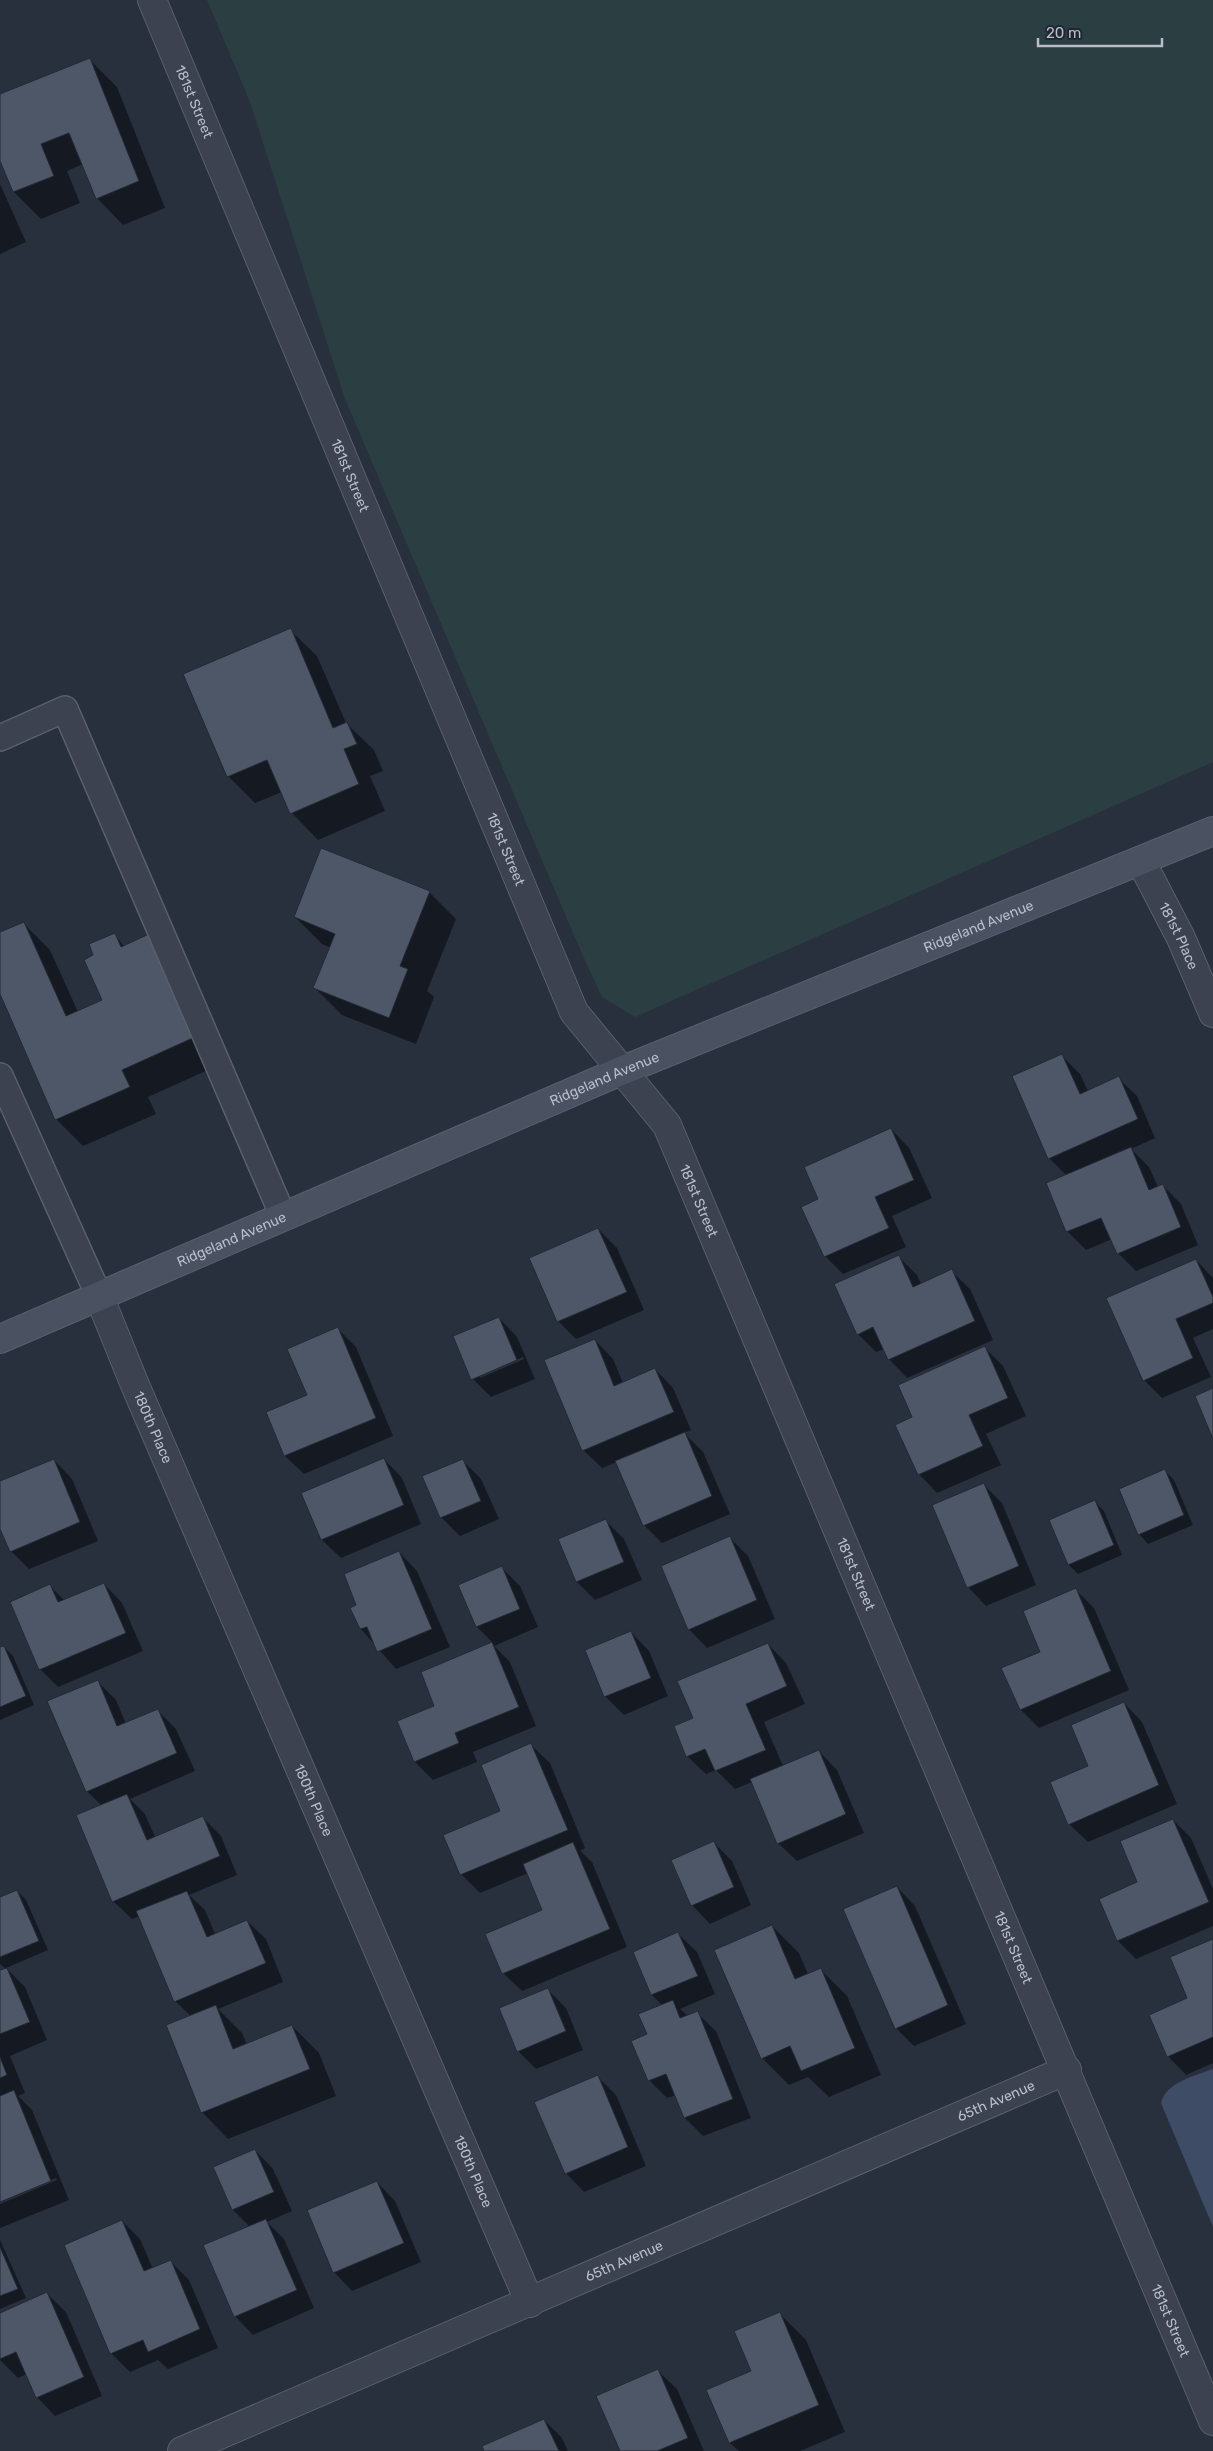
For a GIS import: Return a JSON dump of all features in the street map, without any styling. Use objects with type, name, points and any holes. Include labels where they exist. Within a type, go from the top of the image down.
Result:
[{"type":"street","name":"181st Street","points":[[152,0],[574,1012],[667,1125],[1210,2406]]},
{"type":"street","name":"Ridgeland Avenue","points":[[0,1339],[621,1070],[1213,831]]},
{"type":"street","name":"181st Place","points":[[1141,861],[1181,938],[1213,1013]]},
{"type":"street","name":"180th Place","points":[[99,1296],[143,1404],[530,2303]]},
{"type":"street","name":"65th Avenue","points":[[182,2451],[530,2303],[1067,2070]]},
{"type":"lane","points":[[0,738],[65,709],[283,1216]]},
{"type":"lane","points":[[0,1076],[99,1296]]},
{"type":"shaded area","points":[[207,0],[1213,0],[1213,762],[635,1017],[602,997],[345,399],[250,102]]},
{"type":"water","points":[[1213,2069],[1213,2227],[1161,2103],[1164,2096],[1175,2085],[1190,2077]]},
{"type":"building","points":[[90,58],[139,181],[96,199],[69,133],[41,144],[54,176],[13,192],[0,161],[0,94]]},
{"type":"building","points":[[291,628],[333,728],[347,722],[357,744],[344,749],[359,784],[290,814],[267,760],[227,777],[183,674]]},
{"type":"building","points":[[321,848],[430,891],[400,966],[408,969],[389,1018],[313,988],[335,934],[294,917]]},
{"type":"building","points":[[24,922],[66,1016],[102,1000],[84,960],[93,955],[89,944],[115,933],[121,947],[149,934],[195,1037],[122,1070],[130,1087],[55,1120],[0,994],[0,932]]},
{"type":"building","points":[[1062,1054],[1080,1094],[1119,1076],[1138,1119],[1048,1159],[1012,1076]]},
{"type":"building","points":[[891,1128],[914,1180],[875,1197],[889,1228],[824,1257],[801,1207],[818,1199],[804,1167]]},
{"type":"building","points":[[1131,1147],[1149,1190],[1163,1184],[1181,1227],[1117,1254],[1101,1218],[1066,1232],[1046,1183]]},
{"type":"building","points":[[598,1228],[627,1292],[557,1322],[529,1258]]},
{"type":"building","points":[[899,1255],[913,1287],[952,1269],[975,1321],[888,1360],[873,1327],[857,1335],[834,1284]]},
{"type":"building","points":[[1196,1259],[1213,1297],[1213,1303],[1176,1319],[1193,1358],[1143,1381],[1106,1298]]},
{"type":"building","points":[[499,1317],[517,1360],[471,1380],[453,1336]]},
{"type":"building","points":[[338,1327],[376,1418],[284,1456],[266,1412],[307,1395],[287,1349]]},
{"type":"building","points":[[595,1339],[614,1386],[655,1368],[674,1412],[582,1451],[544,1360]]},
{"type":"building","points":[[985,1346],[1008,1398],[969,1415],[983,1446],[918,1475],[895,1425],[912,1417],[898,1385]]},
{"type":"building","points":[[1213,1388],[1213,1439],[1195,1396]]},
{"type":"building","points":[[685,1432],[712,1496],[643,1526],[615,1461]]},
{"type":"building","points":[[384,1458],[404,1505],[321,1540],[301,1493]]},
{"type":"building","points":[[54,1459],[80,1522],[10,1552],[0,1529],[0,1481]]},
{"type":"building","points":[[463,1459],[481,1501],[440,1518],[422,1476]]},
{"type":"building","points":[[1165,1469],[1184,1515],[1138,1535],[1119,1489]]},
{"type":"building","points":[[984,1483],[1019,1566],[967,1588],[932,1505]]},
{"type":"building","points":[[1095,1500],[1114,1545],[1068,1565],[1049,1520]]},
{"type":"building","points":[[606,1519],[624,1562],[576,1582],[558,1539]]},
{"type":"building","points":[[730,1536],[757,1600],[688,1630],[661,1566]]},
{"type":"building","points":[[399,1551],[432,1629],[377,1652],[367,1627],[360,1629],[350,1608],[356,1605],[344,1574]]},
{"type":"building","points":[[502,1566],[520,1609],[476,1627],[458,1585]]},
{"type":"building","points":[[104,1583],[126,1633],[39,1670],[10,1602],[50,1584],[58,1602]]},
{"type":"building","points":[[1076,1588],[1111,1671],[1020,1710],[1001,1668],[1040,1652],[1023,1611]]},
{"type":"building","points":[[631,1631],[651,1678],[604,1697],[585,1650]]},
{"type":"building","points":[[492,1642],[519,1707],[455,1733],[459,1743],[414,1762],[397,1721],[434,1706],[421,1672]]},
{"type":"building","points":[[768,1643],[787,1686],[746,1704],[766,1750],[715,1771],[705,1749],[686,1757],[674,1726],[693,1718],[677,1681]]},
{"type":"building","points":[[4,1646],[26,1696],[0,1707],[0,1647]]},
{"type":"building","points":[[98,1680],[117,1726],[158,1709],[177,1753],[86,1792],[47,1701]]},
{"type":"building","points":[[1124,1702],[1159,1785],[1068,1825],[1050,1782],[1088,1766],[1071,1725]]},
{"type":"building","points":[[531,1743],[568,1830],[460,1875],[443,1835],[500,1811],[481,1765]]},
{"type":"building","points":[[819,1750],[846,1814],[777,1844],[750,1779]]},
{"type":"building","points":[[127,1794],[147,1840],[203,1816],[220,1856],[112,1902],[76,1815]]},
{"type":"building","points":[[1173,1819],[1209,1902],[1117,1941],[1099,1899],[1137,1882],[1120,1841]]},
{"type":"building","points":[[714,1841],[734,1887],[691,1906],[671,1860]]},
{"type":"building","points":[[573,1842],[610,1929],[502,1974],[485,1934],[542,1910],[523,1864]]},
{"type":"building","points":[[897,1886],[948,2005],[895,2029],[843,1909]]},
{"type":"building","points":[[17,1890],[39,1941],[0,1957],[0,1897]]},
{"type":"building","points":[[187,1891],[207,1937],[247,1920],[266,1963],[174,2002],[136,1911]]},
{"type":"building","points":[[772,1925],[795,1979],[821,1968],[855,2048],[801,2071],[790,2046],[761,2059],[714,1950]]},
{"type":"building","points":[[678,1932],[698,1976],[651,1995],[633,1952]]},
{"type":"building","points":[[1213,1939],[1213,2037],[1167,2057],[1149,2015],[1187,1998],[1170,1957]]},
{"type":"building","points":[[7,1968],[30,2022],[0,2034],[0,1970]]},
{"type":"building","points":[[548,1988],[566,2031],[517,2052],[499,2008]]},
{"type":"building","points":[[673,2000],[680,2018],[698,2011],[733,2099],[684,2118],[666,2074],[648,2081],[631,2041],[647,2034],[638,2014]]},
{"type":"building","points":[[216,2005],[233,2049],[292,2025],[310,2069],[201,2113],[166,2025]]},
{"type":"building","points":[[0,2057],[7,2075],[0,2078]]},
{"type":"building","points":[[598,2075],[628,2147],[565,2174],[534,2102]]},
{"type":"building","points":[[14,2090],[51,2181],[0,2202],[0,2096]]},
{"type":"building","points":[[255,2149],[274,2192],[232,2210],[213,2167]]},
{"type":"building","points":[[377,2181],[404,2243],[333,2273],[307,2210]]},
{"type":"building","points":[[266,2219],[297,2290],[234,2317],[203,2245]]},
{"type":"building","points":[[122,2220],[144,2271],[171,2260],[200,2329],[148,2352],[143,2340],[110,2354],[64,2245]]},
{"type":"building","points":[[0,2247],[18,2289],[0,2296]]},
{"type":"building","points":[[47,2292],[84,2377],[36,2398],[16,2352],[0,2359],[0,2313]]},
{"type":"building","points":[[780,2312],[819,2405],[729,2443],[706,2390],[751,2371],[734,2331]]},
{"type":"building","points":[[658,2369],[688,2438],[657,2451],[620,2451],[596,2396]]},
{"type":"building","points":[[544,2419],[559,2451],[484,2451],[482,2446]]}]
